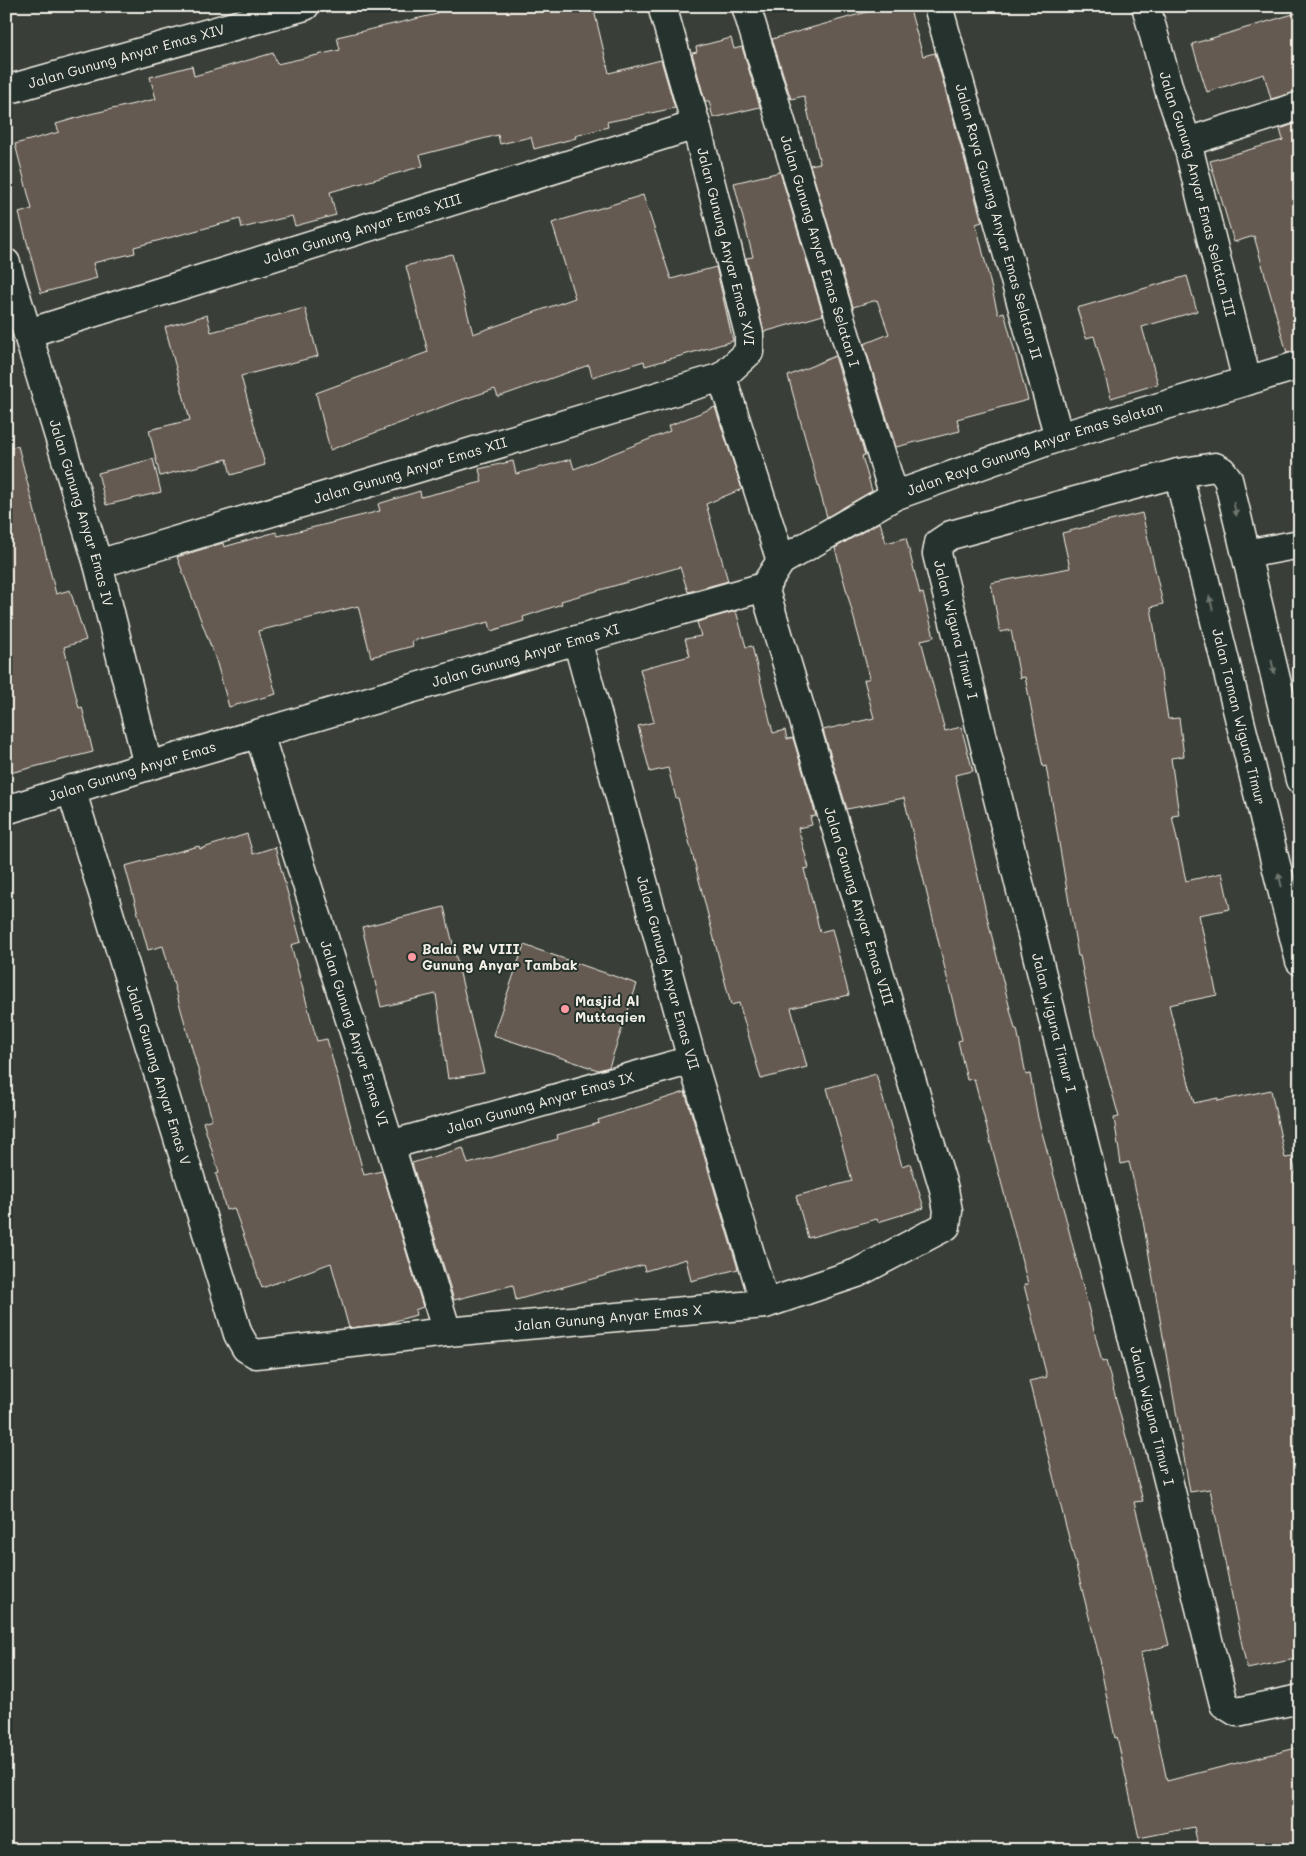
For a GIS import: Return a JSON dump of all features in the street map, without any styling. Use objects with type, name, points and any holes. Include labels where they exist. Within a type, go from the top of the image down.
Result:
[{"type":"street","name":"Jalan Gunung Anyar Emas XIV","points":[[6,90],[305,6]]},
{"type":"street","name":"Jalan Gunung Anyar Emas XVI","points":[[662,6],[696,125],[750,334],[749,352],[722,377]]},
{"type":"street","name":"Jalan Gunung Anyar Emas Selatan I","points":[[746,6],[894,496]]},
{"type":"street","name":"Jalan Raya Gunung Anyar Emas Selatan II","points":[[938,6],[1059,437]]},
{"type":"street","name":"Jalan Gunung Anyar Emas Selatan III","points":[[1146,6],[1170,93],[1187,142],[1247,381]]},
{"type":"street","points":[[1187,142],[1300,106]]},
{"type":"street","name":"Jalan Gunung Anyar Emas XIII","points":[[28,333],[696,125]]},
{"type":"street","name":"Jalan Gunung Anyar Emas IV","points":[[6,263],[98,564],[148,766]]},
{"type":"street","name":"Jalan Raya Gunung Anyar Emas Selatan","points":[[781,561],[894,496],[1059,437],[1300,365]]},
{"type":"street","points":[[722,377],[781,561],[764,587]]},
{"type":"street","name":"Jalan Gunung Anyar Emas XII","points":[[98,564],[722,377]]},
{"type":"street","name":"Jalan Wiguna Timur I","points":[[1246,554],[1228,479],[1222,471],[1215,467],[1178,473],[950,535],[939,543],[936,554],[1224,1704],[1237,1712],[1300,1699]]},
{"type":"street","name":"Jalan Taman Wiguna Timur","points":[[1178,473],[1300,961]]},
{"type":"street","points":[[1300,544],[1246,554],[1300,780]]},
{"type":"street","name":"Jalan Gunung Anyar Emas XI","points":[[259,734],[764,587]]},
{"type":"street","name":"Jalan Gunung Anyar Emas VIII","points":[[764,587],[944,1189],[948,1211],[946,1226]]},
{"type":"street","name":"Jalan Gunung Anyar Emas VII","points":[[577,640],[692,1060],[765,1304]]},
{"type":"street","name":"Jalan Gunung Anyar Emas","points":[[6,810],[259,734]]},
{"type":"street","name":"Jalan Gunung Anyar Emas VI","points":[[259,734],[390,1145],[447,1332]]},
{"type":"street","name":"Jalan Gunung Anyar Emas V","points":[[71,789],[238,1334],[246,1348],[256,1354]]},
{"type":"street","name":"Jalan Gunung Anyar Emas IX","points":[[390,1145],[692,1060]]},
{"type":"street","name":"Jalan Gunung Anyar Emas X","points":[[256,1354],[447,1332],[765,1304],[857,1273],[946,1226]]},
{"type":"building","points":[[435,6],[593,6],[609,73],[661,60],[675,108],[607,122],[608,127],[534,149],[531,137],[500,144],[498,135],[420,155],[423,166],[330,192],[336,215],[295,226],[292,216],[242,228],[240,219],[134,247],[135,253],[93,263],[97,278],[41,293],[19,213],[32,209],[15,144],[59,132],[56,124],[156,99],[150,77],[192,66],[194,76],[273,53],[277,64],[340,50],[337,37],[437,14]]},
{"type":"building","points":[[888,6],[909,6],[923,56],[935,53],[982,222],[976,224],[998,314],[1004,312],[1028,400],[957,419],[960,431],[896,447],[864,344],[889,334],[877,300],[853,307],[810,165],[820,163],[804,96],[791,99],[772,39]]},
{"type":"building","points":[[1300,12],[1300,91],[1271,99],[1264,74],[1207,92],[1192,44]]},
{"type":"building","points":[[731,38],[734,49],[742,47],[760,107],[713,118],[709,101],[705,101],[692,53],[697,52],[696,47]]},
{"type":"building","points":[[1300,122],[1300,350],[1287,353],[1254,236],[1234,242],[1210,161],[1283,140],[1280,129]]},
{"type":"building","points":[[780,172],[823,315],[764,332],[746,258],[753,257],[734,183]]},
{"type":"building","points":[[643,195],[671,279],[716,267],[733,341],[645,366],[644,361],[592,377],[589,365],[498,397],[495,389],[452,403],[330,450],[316,393],[428,352],[406,266],[452,254],[473,334],[575,298],[552,223]]},
{"type":"building","points":[[1187,276],[1197,311],[1142,327],[1158,384],[1111,398],[1094,336],[1086,338],[1077,308]]},
{"type":"building","points":[[305,308],[318,356],[241,376],[265,465],[231,475],[227,459],[160,476],[149,430],[190,420],[165,327],[207,315],[211,332]]},
{"type":"building","points":[[835,356],[865,455],[862,456],[872,491],[827,517],[788,376]]},
{"type":"building","points":[[715,407],[742,489],[706,504],[728,581],[688,592],[680,567],[561,601],[562,604],[523,617],[524,621],[491,631],[489,622],[412,641],[413,646],[371,657],[358,606],[258,631],[276,694],[229,707],[216,660],[177,557],[223,543],[224,547],[276,532],[278,536],[380,511],[378,504],[420,491],[421,497],[482,482],[479,469],[513,461],[516,474],[571,459],[574,469],[670,431],[668,426]]},
{"type":"building","points":[[18,446],[56,594],[70,590],[86,640],[64,647],[79,708],[82,707],[93,752],[6,774],[6,448]]},
{"type":"building","points":[[153,459],[161,492],[106,505],[98,473]]},
{"type":"building","points":[[1142,513],[1163,604],[1151,607],[1168,719],[1179,718],[1184,756],[1171,758],[1179,815],[1172,816],[1186,881],[1222,873],[1230,909],[1199,915],[1217,995],[1169,1005],[1194,1103],[1218,1098],[1218,1101],[1271,1090],[1285,1158],[1292,1157],[1300,1193],[1300,1658],[1247,1669],[1210,1489],[1190,1492],[1143,1221],[1129,1162],[1121,1164],[1114,1118],[1119,1117],[1093,1024],[1080,956],[1078,956],[1046,766],[1043,767],[1025,677],[1020,678],[1011,630],[1000,632],[991,583],[1070,568],[1062,533]]},
{"type":"building","points":[[880,522],[886,543],[906,538],[920,594],[923,593],[934,637],[921,640],[945,731],[961,727],[973,771],[955,775],[989,925],[1015,1029],[1017,1029],[1026,1075],[1030,1074],[1038,1118],[1065,1215],[1102,1362],[1106,1361],[1143,1501],[1134,1502],[1169,1645],[1140,1653],[1167,1781],[1300,1747],[1300,1850],[1199,1850],[1194,1827],[1139,1838],[1117,1737],[1115,1738],[1101,1664],[1029,1381],[1047,1377],[1024,1285],[1028,1284],[974,1079],[967,1080],[958,1041],[962,1040],[904,798],[847,809],[823,730],[874,718],[864,680],[870,678],[835,548]]},
{"type":"building","points":[[736,611],[746,647],[752,646],[773,733],[785,730],[787,739],[793,738],[816,816],[810,817],[812,825],[798,828],[809,868],[804,869],[820,932],[832,929],[849,995],[791,1008],[807,1067],[761,1079],[739,1003],[731,1005],[678,798],[676,798],[668,768],[650,772],[638,726],[654,722],[640,669],[690,656],[685,639],[701,636],[697,622]]},
{"type":"building","points":[[247,834],[253,854],[275,847],[301,942],[291,945],[317,1041],[327,1039],[364,1175],[382,1171],[423,1307],[415,1310],[416,1315],[384,1324],[349,1328],[331,1263],[262,1288],[234,1208],[226,1210],[216,1174],[219,1173],[203,1122],[212,1119],[163,946],[148,950],[125,866],[199,846],[200,849]]},
{"type":"building","name":"Balai RW VIII Gunung Anyar Tambak","points":[[444,907],[484,1073],[448,1079],[436,994],[381,1007],[362,927]]},
{"type":"building","name":"Masjid Al Muttaqien","points":[[524,945],[637,984],[609,1067],[598,1070],[493,1035]]},
{"type":"building","points":[[876,1074],[902,1166],[910,1163],[924,1208],[878,1222],[877,1219],[808,1238],[796,1196],[852,1181],[827,1088]]},
{"type":"building","points":[[685,1092],[738,1269],[691,1281],[686,1259],[645,1271],[643,1265],[516,1300],[513,1285],[454,1300],[412,1163],[463,1148],[468,1164],[558,1139],[557,1135],[599,1123],[598,1120]]},
{"type":"place","name":"Balai RW VIII Gunung Anyar Tambak","points":[[412,957]]},
{"type":"place","name":"Masjid Al Muttaqien","points":[[565,1009]]}]
